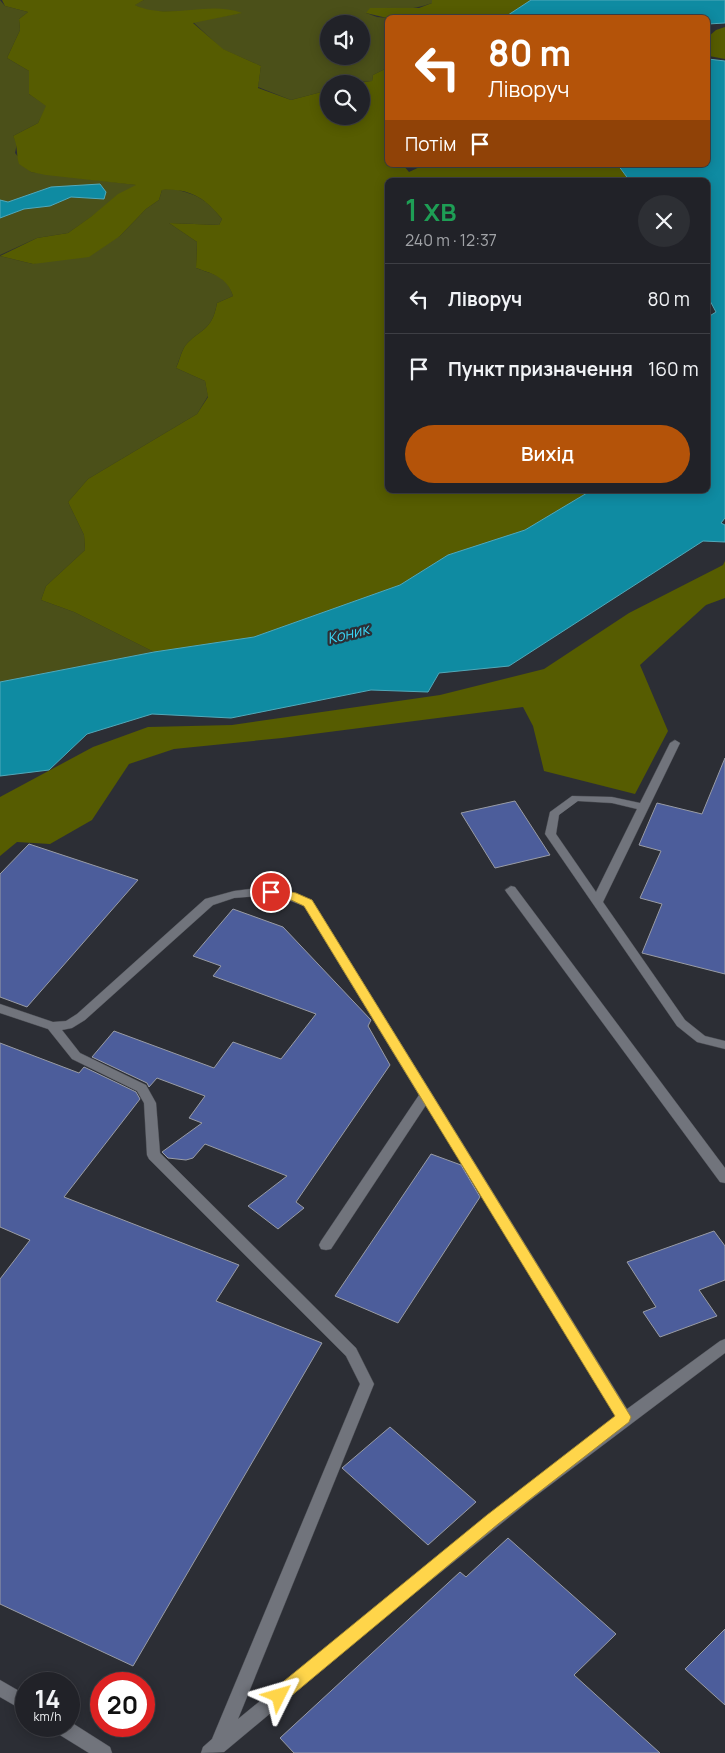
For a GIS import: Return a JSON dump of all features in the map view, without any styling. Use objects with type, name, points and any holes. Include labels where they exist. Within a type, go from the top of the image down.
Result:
[{"type":"lane","points":[[597,902],[675,743]]},
{"type":"lane","points":[[643,806],[612,800],[576,798],[554,814],[550,834],[681,1023],[701,1039],[725,1045]]},
{"type":"lane","points":[[512,890],[725,1178]]},
{"type":"lane","points":[[0,1008],[52,1026],[68,1025],[81,1017],[209,902],[229,894],[271,892],[292,896],[308,903],[624,1417]]},
{"type":"lane","points":[[52,1026],[76,1056],[142,1088],[150,1103],[154,1155],[351,1352],[367,1384],[213,1750]]},
{"type":"lane","points":[[326,1245],[426,1096]]},
{"type":"lane","points":[[213,1750],[493,1520],[624,1417],[725,1345]]},
{"type":"lane","points":[[0,1688],[15,1697]]},
{"type":"lane","points":[[79,1737],[104,1753]]},
{"type":"green space","points":[[0,0],[5,6],[28,12],[19,19],[20,30],[7,58],[29,71],[29,94],[47,106],[38,123],[13,136],[17,143],[15,153],[31,172],[137,185],[68,233],[37,238],[0,255],[0,218],[24,209],[50,206],[71,197],[104,199],[51,187],[8,202],[0,200]]},
{"type":"green space","points":[[144,0],[432,0],[432,3],[424,6],[366,13],[385,18],[385,69],[373,75],[372,81],[370,81],[370,75],[320,75],[320,92],[291,100],[258,87],[261,66],[222,49],[193,22],[240,13],[148,11],[134,5]]},
{"type":"green space","points":[[174,189],[201,199],[222,219],[219,225],[169,223],[197,242],[196,268],[214,274],[223,280],[233,296],[217,303],[209,325],[185,346],[176,368],[205,381],[208,396],[197,414],[88,479],[68,502],[84,535],[85,550],[46,586],[41,600],[74,612],[154,652],[0,682],[0,256],[33,264],[120,236],[146,209],[159,200],[162,190]]},
{"type":"shaded area","points":[[2,0],[144,0],[135,5],[161,11],[216,9],[242,13],[193,23],[223,49],[261,66],[258,88],[291,100],[320,92],[320,125],[370,125],[370,81],[372,81],[373,75],[385,69],[385,167],[405,167],[409,172],[420,167],[619,167],[628,178],[385,178],[385,493],[587,493],[525,530],[448,555],[400,585],[254,637],[154,652],[74,612],[41,600],[46,586],[85,550],[84,535],[68,502],[88,479],[197,414],[208,397],[205,381],[176,368],[185,346],[209,325],[217,303],[233,296],[223,280],[214,274],[196,268],[197,242],[169,223],[219,225],[222,219],[203,200],[181,191],[162,190],[159,200],[146,209],[120,236],[89,257],[33,264],[0,256],[37,238],[68,233],[118,194],[136,185],[46,175],[31,172],[19,164],[13,136],[38,123],[46,106],[29,94],[29,71],[7,58],[20,30],[19,19],[28,12],[5,6]]},
{"type":"shaded area","points":[[432,0],[531,0],[508,15],[385,15],[385,18],[366,13],[370,8],[419,8],[432,3]]},
{"type":"shaded area","points":[[725,27],[725,59],[710,56],[710,35],[716,30]]},
{"type":"shaded area","points":[[725,561],[725,598],[706,605],[640,665],[668,731],[635,794],[544,771],[533,726],[523,707],[282,738],[174,749],[129,764],[92,820],[50,844],[17,842],[0,856],[0,797],[93,747],[148,727],[232,725],[440,695],[544,669],[629,613],[723,565]]},
{"type":"water","points":[[531,0],[725,0],[725,23],[710,24],[710,15],[508,15]]},
{"type":"water","name":"Коник","points":[[710,59],[725,61],[725,518],[721,523],[725,525],[725,542],[703,541],[509,666],[439,673],[428,692],[371,690],[231,718],[152,714],[87,734],[49,770],[0,776],[0,682],[154,652],[254,637],[400,585],[448,555],[525,530],[587,493],[710,493],[710,316],[716,312],[710,301],[710,178],[628,178],[619,167],[710,167]]},
{"type":"water","points":[[100,184],[106,192],[104,199],[71,197],[50,206],[24,209],[0,218],[0,200],[8,202],[51,187]]},
{"type":"building","points":[[725,758],[725,974],[642,953],[662,904],[640,898],[661,851],[639,845],[657,803],[702,814]]},
{"type":"building","points":[[515,801],[550,855],[495,868],[461,813]]},
{"type":"building","points":[[29,844],[138,880],[27,1007],[0,997],[0,874]]},
{"type":"building","points":[[233,909],[283,927],[371,1020],[368,1026],[390,1065],[296,1202],[304,1208],[278,1229],[248,1206],[287,1176],[205,1144],[193,1158],[186,1160],[168,1158],[162,1152],[202,1123],[189,1118],[205,1096],[157,1078],[149,1087],[147,1083],[92,1057],[114,1031],[214,1068],[233,1042],[281,1059],[316,1014],[213,976],[221,966],[193,956]]},
{"type":"building","points":[[0,1043],[79,1073],[84,1067],[136,1092],[140,1099],[64,1197],[239,1265],[216,1301],[322,1343],[133,1666],[0,1604],[0,1279],[30,1240],[0,1227]]},
{"type":"building","points":[[431,1154],[461,1165],[480,1197],[398,1323],[335,1296]]},
{"type":"building","points":[[714,1231],[725,1246],[725,1280],[699,1290],[717,1316],[660,1337],[643,1312],[656,1307],[627,1262]]},
{"type":"building","points":[[390,1427],[476,1502],[428,1545],[342,1468]]},
{"type":"building","points":[[508,1538],[616,1634],[574,1675],[660,1753],[294,1753],[280,1738],[460,1572],[466,1577]]},
{"type":"building","points":[[725,1629],[725,1705],[685,1669]]},
{"type":"route","points":[[271,892],[292,896],[308,903],[624,1417],[493,1520],[279,1696]]}]
